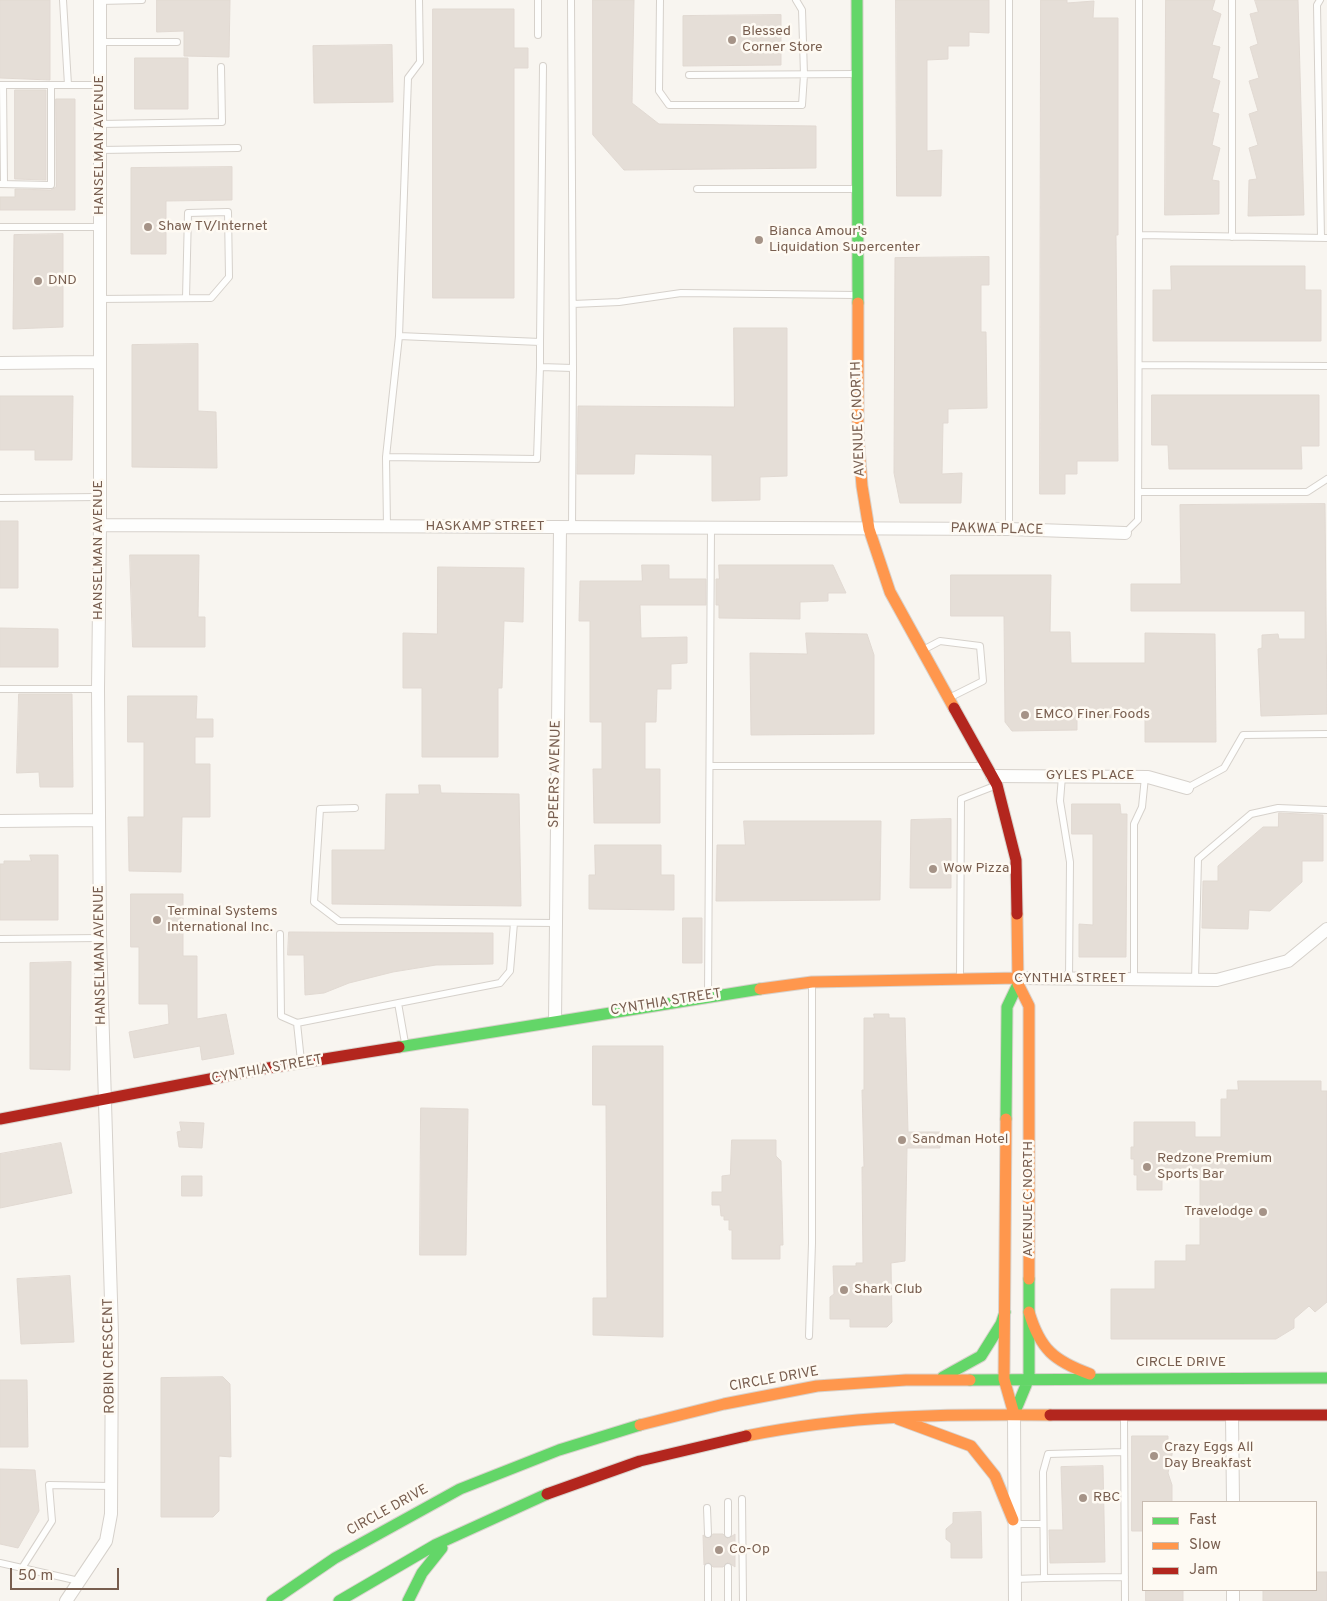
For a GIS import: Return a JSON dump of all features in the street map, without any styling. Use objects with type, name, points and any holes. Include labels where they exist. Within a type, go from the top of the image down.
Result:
[{"type":"main road","points":[[848,0],[857,13],[865,0]]},
{"type":"main road","name":"AVENUE C NORTH","points":[[857,0],[858,435],[862,486],[869,530],[890,592],[991,776],[1016,860],[1018,981],[1029,1006],[1029,1378],[1014,1414]]},
{"type":"main road","name":"CYNTHIA STREET","points":[[0,1119],[301,1063],[708,996],[812,982],[960,979],[1018,981]]},
{"type":"main road","name":"AVENUE C NORTH","points":[[1014,1414],[1004,1379],[1006,1115],[1007,1007],[1018,981]]},
{"type":"main road","points":[[939,1379],[981,1356],[1001,1324],[1005,1312]]},
{"type":"main road","points":[[1029,1312],[1035,1332],[1046,1351],[1070,1367],[1113,1379]]},
{"type":"main road","points":[[1306,1378],[1327,1369]]},
{"type":"main road","name":"CIRCLE DRIVE","points":[[272,1601],[335,1558],[460,1489],[559,1450],[647,1423],[743,1400],[817,1386],[939,1379],[1327,1378]]},
{"type":"main road","points":[[339,1601],[452,1536],[560,1488],[651,1459],[709,1444],[786,1428],[820,1422],[890,1416],[1014,1414],[1327,1416]]},
{"type":"main road","points":[[890,1416],[970,1446],[995,1476],[1013,1522]]},
{"type":"main road","points":[[1253,1416],[1313,1428]]},
{"type":"main road","points":[[408,1601],[413,1586],[422,1570],[452,1536]]},
{"type":"street","name":"HANSELMAN AVENUE","points":[[100,0],[100,525],[98,689],[100,938],[105,1099]]},
{"type":"street","points":[[0,363],[99,362]]},
{"type":"street","name":"HASKAMP STREET","points":[[100,525],[869,530]]},
{"type":"street","name":"SPEERS AVENUE","points":[[555,1021],[555,923],[566,528]]},
{"type":"street","name":"PAKWA PLACE","points":[[869,530],[1009,529],[1125,533]]},
{"type":"street","name":"GYLES PLACE","points":[[991,776],[1145,777],[1187,788]]},
{"type":"street","points":[[0,821],[99,820]]},
{"type":"street","name":"CYNTHIA STREET","points":[[1018,981],[1069,979],[1217,980],[1288,961],[1327,929]]},
{"type":"street","name":"ROBIN CRESCENT","points":[[66,1601],[106,1541],[111,1514],[112,1333],[105,1099]]},
{"type":"street","points":[[1006,1115],[1029,1114]]},
{"type":"street","name":"AVENUE C NORTH","points":[[1014,1414],[1013,1522],[1015,1601]]},
{"type":"street","points":[[1232,1416],[1233,1501]]},
{"type":"lane","points":[[63,0],[68,85]]},
{"type":"lane","points":[[100,0],[142,0]]},
{"type":"lane","points":[[387,527],[386,458],[400,336],[408,78],[420,62],[420,0]]},
{"type":"lane","points":[[538,0],[538,35]]},
{"type":"lane","points":[[566,528],[573,368],[571,0]]},
{"type":"lane","points":[[660,0],[659,91],[670,105],[802,105],[804,75],[802,10],[796,0]]},
{"type":"lane","points":[[1009,0],[1009,529]]},
{"type":"lane","points":[[1125,533],[1138,520],[1140,0]]},
{"type":"lane","points":[[1232,0],[1232,237]]},
{"type":"lane","points":[[1140,235],[1324,238],[1317,5],[1320,0]]},
{"type":"lane","points":[[100,42],[177,42]]},
{"type":"lane","points":[[386,458],[537,459],[540,367],[543,66]]},
{"type":"lane","points":[[100,124],[222,122],[221,67]]},
{"type":"lane","points":[[689,76],[857,74]]},
{"type":"lane","points":[[51,85],[51,185],[2,184],[1,85],[51,85],[68,85],[100,85]]},
{"type":"lane","points":[[100,150],[238,148]]},
{"type":"lane","points":[[697,189],[857,189]]},
{"type":"lane","points":[[99,299],[211,298],[229,277],[228,212],[188,213],[186,298]]},
{"type":"lane","points":[[0,227],[99,227]]},
{"type":"lane","points":[[573,304],[619,302],[681,293],[857,295]]},
{"type":"lane","points":[[400,336],[540,342]]},
{"type":"lane","points":[[1139,365],[1327,366]]},
{"type":"lane","points":[[540,367],[573,368]]},
{"type":"lane","points":[[1138,492],[1307,492],[1327,479]]},
{"type":"lane","points":[[0,498],[99,497]]},
{"type":"lane","points":[[708,996],[711,529]]},
{"type":"lane","points":[[922,651],[940,641],[980,646],[983,681],[949,698]]},
{"type":"lane","points":[[0,689],[98,689]]},
{"type":"lane","points":[[1187,788],[1224,768],[1243,735],[1327,734]]},
{"type":"lane","points":[[710,766],[991,776]]},
{"type":"lane","points":[[960,979],[961,799],[991,776]]},
{"type":"lane","points":[[1062,776],[1060,801],[1070,862],[1069,979]]},
{"type":"lane","points":[[1134,979],[1134,824],[1142,807],[1145,777]]},
{"type":"lane","points":[[355,808],[320,809],[314,902],[340,921],[555,923]]},
{"type":"lane","points":[[1195,980],[1198,858],[1251,814],[1278,808],[1327,810]]},
{"type":"lane","points":[[280,934],[281,1016],[297,1023],[500,983],[510,971],[514,922]]},
{"type":"lane","points":[[0,939],[100,938]]},
{"type":"lane","points":[[809,1336],[812,1243],[812,982]]},
{"type":"lane","points":[[398,1003],[405,1046]]},
{"type":"lane","points":[[297,1023],[301,1063]]},
{"type":"lane","points":[[1124,1415],[1126,1601]]},
{"type":"lane","points":[[1044,1578],[1043,1472],[1048,1454],[1124,1452]]},
{"type":"lane","points":[[22,1568],[52,1521],[48,1485],[111,1486]]},
{"type":"lane","points":[[742,1499],[743,1601]]},
{"type":"lane","points":[[728,1502],[728,1534]]},
{"type":"lane","points":[[707,1508],[708,1534]]},
{"type":"lane","points":[[1013,1522],[1043,1524]]},
{"type":"lane","points":[[0,1563],[80,1581]]},
{"type":"lane","points":[[708,1567],[708,1601]]},
{"type":"lane","points":[[728,1567],[728,1601]]},
{"type":"lane","points":[[1014,1579],[1125,1577]]},
{"type":"building","points":[[0,0],[50,0],[50,80],[0,78]]},
{"type":"building","points":[[157,0],[230,0],[229,57],[184,56],[184,31],[157,32]]},
{"type":"building","points":[[593,0],[634,0],[632,103],[659,124],[816,126],[816,168],[624,170],[593,135]]},
{"type":"building","points":[[896,0],[989,0],[989,33],[969,32],[969,46],[948,46],[948,59],[927,60],[927,151],[942,150],[941,196],[897,196]]},
{"type":"building","points":[[1041,0],[1067,0],[1067,3],[1094,1],[1093,18],[1118,18],[1118,235],[1116,235],[1118,461],[1077,461],[1077,474],[1065,474],[1065,494],[1040,494]]},
{"type":"building","points":[[1166,0],[1215,0],[1212,10],[1221,14],[1212,45],[1220,47],[1212,78],[1220,81],[1212,112],[1219,114],[1212,145],[1220,148],[1212,180],[1219,181],[1219,214],[1165,215]]},
{"type":"building","points":[[1255,0],[1298,0],[1304,215],[1248,216],[1249,180],[1257,179],[1249,148],[1258,145],[1249,114],[1258,111],[1249,81],[1259,78],[1250,47],[1258,44],[1250,14],[1258,12]]},
{"type":"building","points":[[433,9],[514,9],[514,48],[528,48],[528,68],[514,68],[514,298],[433,298]]},
{"type":"building","name":"Blessed Corner Store","points":[[781,15],[781,65],[683,66],[683,16]]},
{"type":"building","points":[[392,45],[393,102],[314,103],[313,46]]},
{"type":"building","points":[[135,58],[188,58],[188,109],[135,109]]},
{"type":"building","points":[[15,90],[46,90],[46,180],[15,179]]},
{"type":"building","points":[[56,99],[75,99],[75,210],[0,210],[0,197],[15,197],[15,189],[51,190],[56,187]]},
{"type":"building","name":"Shaw TV/Internet","points":[[232,167],[232,200],[166,201],[166,254],[131,254],[131,168]]},
{"type":"building","name":"DND","points":[[63,234],[63,327],[13,329],[14,235]]},
{"type":"building","points":[[989,257],[989,285],[981,285],[981,332],[986,332],[987,408],[948,409],[948,423],[943,423],[942,474],[962,473],[961,503],[900,503],[894,473],[895,258]]},
{"type":"building","points":[[1171,266],[1305,266],[1305,290],[1321,290],[1321,341],[1153,341],[1153,290],[1171,290]]},
{"type":"building","points":[[734,328],[787,328],[787,476],[760,477],[760,500],[712,501],[712,455],[635,454],[634,474],[577,474],[578,406],[734,407]]},
{"type":"building","points":[[198,344],[198,411],[216,412],[217,468],[132,467],[132,345]]},
{"type":"building","points":[[1152,395],[1319,395],[1319,446],[1301,446],[1302,469],[1169,469],[1168,445],[1152,445]]},
{"type":"building","points":[[0,396],[73,396],[72,460],[35,460],[35,450],[0,450]]},
{"type":"building","points":[[1325,504],[1327,714],[1261,716],[1258,649],[1262,648],[1262,635],[1278,634],[1279,639],[1305,639],[1305,611],[1131,611],[1131,584],[1181,584],[1180,505]]},
{"type":"building","points":[[0,521],[18,521],[18,588],[0,588]]},
{"type":"building","points":[[130,555],[199,555],[198,617],[205,617],[205,647],[133,647]]},
{"type":"building","points":[[642,565],[669,565],[669,579],[706,579],[706,605],[640,605],[641,638],[687,637],[687,663],[671,664],[671,689],[657,689],[656,722],[645,722],[645,769],[660,769],[660,823],[594,823],[593,769],[602,769],[602,722],[590,722],[590,621],[579,621],[580,581],[642,581]]},
{"type":"building","points":[[719,565],[833,565],[846,593],[828,593],[828,601],[800,602],[800,619],[719,618],[719,605],[716,605],[716,579],[719,579]]},
{"type":"building","points":[[438,567],[524,568],[523,622],[504,621],[502,688],[498,688],[498,757],[422,757],[422,688],[403,688],[403,633],[437,634]]},
{"type":"building","points":[[951,575],[1051,575],[1050,632],[1070,632],[1071,663],[1145,663],[1145,633],[1215,634],[1216,742],[1145,742],[1145,718],[1077,717],[1077,730],[1012,731],[1005,722],[1004,616],[951,616]]},
{"type":"building","points":[[0,628],[58,629],[58,667],[0,667]]},
{"type":"building","points":[[806,633],[867,634],[874,655],[874,734],[751,735],[750,653],[807,654]]},
{"type":"building","points":[[19,694],[72,694],[73,787],[40,787],[39,772],[17,773]]},
{"type":"building","points":[[128,696],[197,696],[196,719],[213,719],[213,737],[195,737],[195,764],[210,764],[210,817],[182,817],[181,872],[129,871],[128,817],[144,817],[144,742],[128,742]]},
{"type":"building","points":[[419,785],[440,785],[441,793],[519,794],[521,906],[332,904],[332,850],[385,850],[386,794],[419,794]]},
{"type":"building","points":[[1072,804],[1120,804],[1121,814],[1127,814],[1126,957],[1079,957],[1079,924],[1093,925],[1093,834],[1072,834]]},
{"type":"building","points":[[1279,813],[1323,815],[1323,861],[1302,861],[1302,882],[1270,911],[1249,910],[1248,929],[1202,928],[1203,881],[1218,881],[1218,866],[1263,827],[1278,827]]},
{"type":"building","points":[[951,819],[951,888],[910,888],[911,820]]},
{"type":"building","points":[[744,821],[881,821],[880,900],[716,901],[717,845],[745,845]]},
{"type":"building","points":[[595,845],[661,845],[661,875],[674,875],[674,910],[589,909],[589,875],[595,875]]},
{"type":"building","points":[[30,855],[58,855],[58,920],[0,920],[0,864],[4,864],[4,861],[31,861]]},
{"type":"building","points":[[131,894],[183,894],[183,956],[197,956],[197,1019],[226,1014],[234,1054],[202,1060],[200,1046],[134,1058],[129,1032],[169,1024],[168,1004],[139,1004],[139,947],[131,947]]},
{"type":"building","points":[[683,918],[702,918],[702,963],[683,963]]},
{"type":"building","points":[[289,932],[493,933],[493,964],[436,965],[393,972],[349,983],[324,993],[305,995],[304,955],[288,955]]},
{"type":"building","points":[[71,962],[70,1070],[30,1069],[30,963]]},
{"type":"building","name":"Sandman Hotel","points":[[874,1014],[889,1014],[889,1018],[905,1018],[908,1132],[940,1132],[940,1148],[907,1148],[905,1261],[891,1263],[892,1322],[887,1327],[850,1327],[850,1319],[830,1319],[830,1297],[834,1294],[833,1266],[856,1266],[856,1263],[863,1263],[862,1167],[864,1167],[862,1090],[864,1090],[864,1018],[874,1018]]},
{"type":"building","points":[[593,1046],[663,1046],[663,1337],[593,1335],[593,1298],[607,1298],[606,1105],[593,1105]]},
{"type":"building","name":"Travelodge","points":[[1238,1081],[1321,1081],[1321,1091],[1327,1091],[1327,1302],[1315,1312],[1309,1306],[1294,1319],[1294,1328],[1276,1339],[1111,1339],[1111,1289],[1155,1289],[1155,1261],[1186,1261],[1186,1245],[1200,1245],[1200,1175],[1162,1175],[1162,1190],[1137,1190],[1137,1175],[1134,1175],[1134,1159],[1131,1159],[1131,1147],[1134,1147],[1134,1122],[1195,1122],[1195,1137],[1221,1137],[1221,1099],[1227,1099],[1227,1090],[1238,1090]]},
{"type":"building","points":[[421,1108],[468,1109],[466,1255],[420,1255]]},
{"type":"building","points":[[180,1122],[204,1123],[202,1148],[179,1147],[177,1132],[181,1131]]},
{"type":"building","points":[[732,1140],[776,1140],[776,1156],[781,1161],[783,1245],[780,1245],[780,1259],[732,1259],[732,1230],[729,1230],[729,1220],[724,1220],[724,1216],[721,1216],[720,1205],[712,1205],[712,1192],[722,1192],[722,1176],[730,1175]]},
{"type":"building","points":[[61,1143],[72,1193],[0,1208],[0,1154]]},
{"type":"building","points":[[182,1176],[202,1176],[202,1196],[182,1196]]},
{"type":"building","points":[[70,1276],[74,1342],[21,1344],[17,1279]]},
{"type":"building","points":[[223,1377],[230,1384],[231,1457],[219,1456],[219,1511],[213,1517],[161,1517],[161,1378]]},
{"type":"building","points":[[0,1380],[27,1380],[28,1447],[0,1447]]},
{"type":"building","points":[[1132,1436],[1168,1436],[1168,1443],[1173,1450],[1168,1473],[1172,1485],[1172,1501],[1142,1501],[1142,1531],[1132,1531]]},
{"type":"building","name":"RBC","points":[[1103,1466],[1105,1562],[1050,1563],[1049,1530],[1063,1530],[1061,1467]]},
{"type":"building","points":[[0,1469],[35,1470],[39,1511],[18,1548],[0,1544]]},
{"type":"building","points":[[981,1512],[982,1558],[951,1558],[951,1543],[946,1539],[946,1529],[953,1523],[953,1513]]},
{"type":"building","name":"Co-Op","points":[[713,1534],[723,1534],[728,1539],[735,1534],[735,1567],[728,1562],[723,1567],[713,1567],[708,1562],[704,1565],[703,1535],[709,1539]]},
{"type":"building","points":[[1317,1572],[1327,1572],[1327,1601],[1263,1601],[1263,1591],[1317,1591]]},
{"type":"building","points":[[1146,1591],[1183,1591],[1183,1601],[1146,1601]]},
{"type":"traffic: fast","points":[[857,0],[858,303]]},
{"type":"traffic: fast","points":[[1006,1119],[1007,1007],[1018,984]]},
{"type":"traffic: fast","points":[[399,1047],[760,989]]},
{"type":"traffic: fast","points":[[1014,1414],[1029,1378],[1029,1279]]},
{"type":"traffic: fast","points":[[943,1377],[981,1356],[1001,1324],[1005,1312]]},
{"type":"traffic: fast","points":[[970,1380],[1327,1378]]},
{"type":"traffic: fast","points":[[272,1601],[335,1558],[460,1489],[559,1450],[640,1425]]},
{"type":"traffic: fast","points":[[339,1601],[435,1545],[547,1494]]},
{"type":"traffic: fast","points":[[408,1601],[422,1573],[442,1548]]},
{"type":"traffic: slow","points":[[858,303],[858,435],[862,486],[869,529],[890,592],[954,708]]},
{"type":"traffic: slow","points":[[1017,914],[1018,984],[1029,1006],[1029,1279]]},
{"type":"traffic: slow","points":[[760,989],[812,982],[1018,978]]},
{"type":"traffic: slow","points":[[1006,1119],[1004,1379],[1014,1414]]},
{"type":"traffic: slow","points":[[1029,1312],[1038,1335],[1050,1352],[1067,1364],[1090,1374]]},
{"type":"traffic: slow","points":[[640,1425],[724,1404],[817,1386],[906,1380],[970,1380]]},
{"type":"traffic: slow","points":[[746,1436],[822,1424],[897,1417],[1050,1415]]},
{"type":"traffic: slow","points":[[898,1419],[971,1446],[995,1476],[1013,1520]]},
{"type":"traffic: jam","points":[[954,708],[997,785],[1016,860],[1017,914]]},
{"type":"traffic: jam","points":[[0,1119],[262,1069],[399,1047]]},
{"type":"traffic: jam","points":[[1050,1415],[1327,1415]]},
{"type":"traffic: jam","points":[[547,1494],[640,1461],[746,1436]]},
{"type":"place","name":"Blessed Corner Store","points":[[732,40]]},
{"type":"place","name":"Shaw TV/Internet","points":[[148,227]]},
{"type":"place","name":"Bianca Amour's Liquidation Supercenter","points":[[759,240]]},
{"type":"place","name":"DND","points":[[38,281]]},
{"type":"place","name":"EMCO Finer Foods","points":[[1025,715]]},
{"type":"place","name":"Wow Pizza","points":[[933,869]]},
{"type":"place","name":"Terminal Systems International Inc.","points":[[157,920]]},
{"type":"place","name":"Sandman Hotel","points":[[902,1140]]},
{"type":"place","name":"Redzone Premium Sports Bar","points":[[1147,1167]]},
{"type":"place","name":"Travelodge","points":[[1263,1212]]},
{"type":"place","name":"Shark Club","points":[[844,1290]]},
{"type":"place","name":"Crazy Eggs All Day Breakfast","points":[[1154,1456]]},
{"type":"place","name":"RBC","points":[[1083,1498]]},
{"type":"place","name":"Co-Op","points":[[719,1550]]}]
